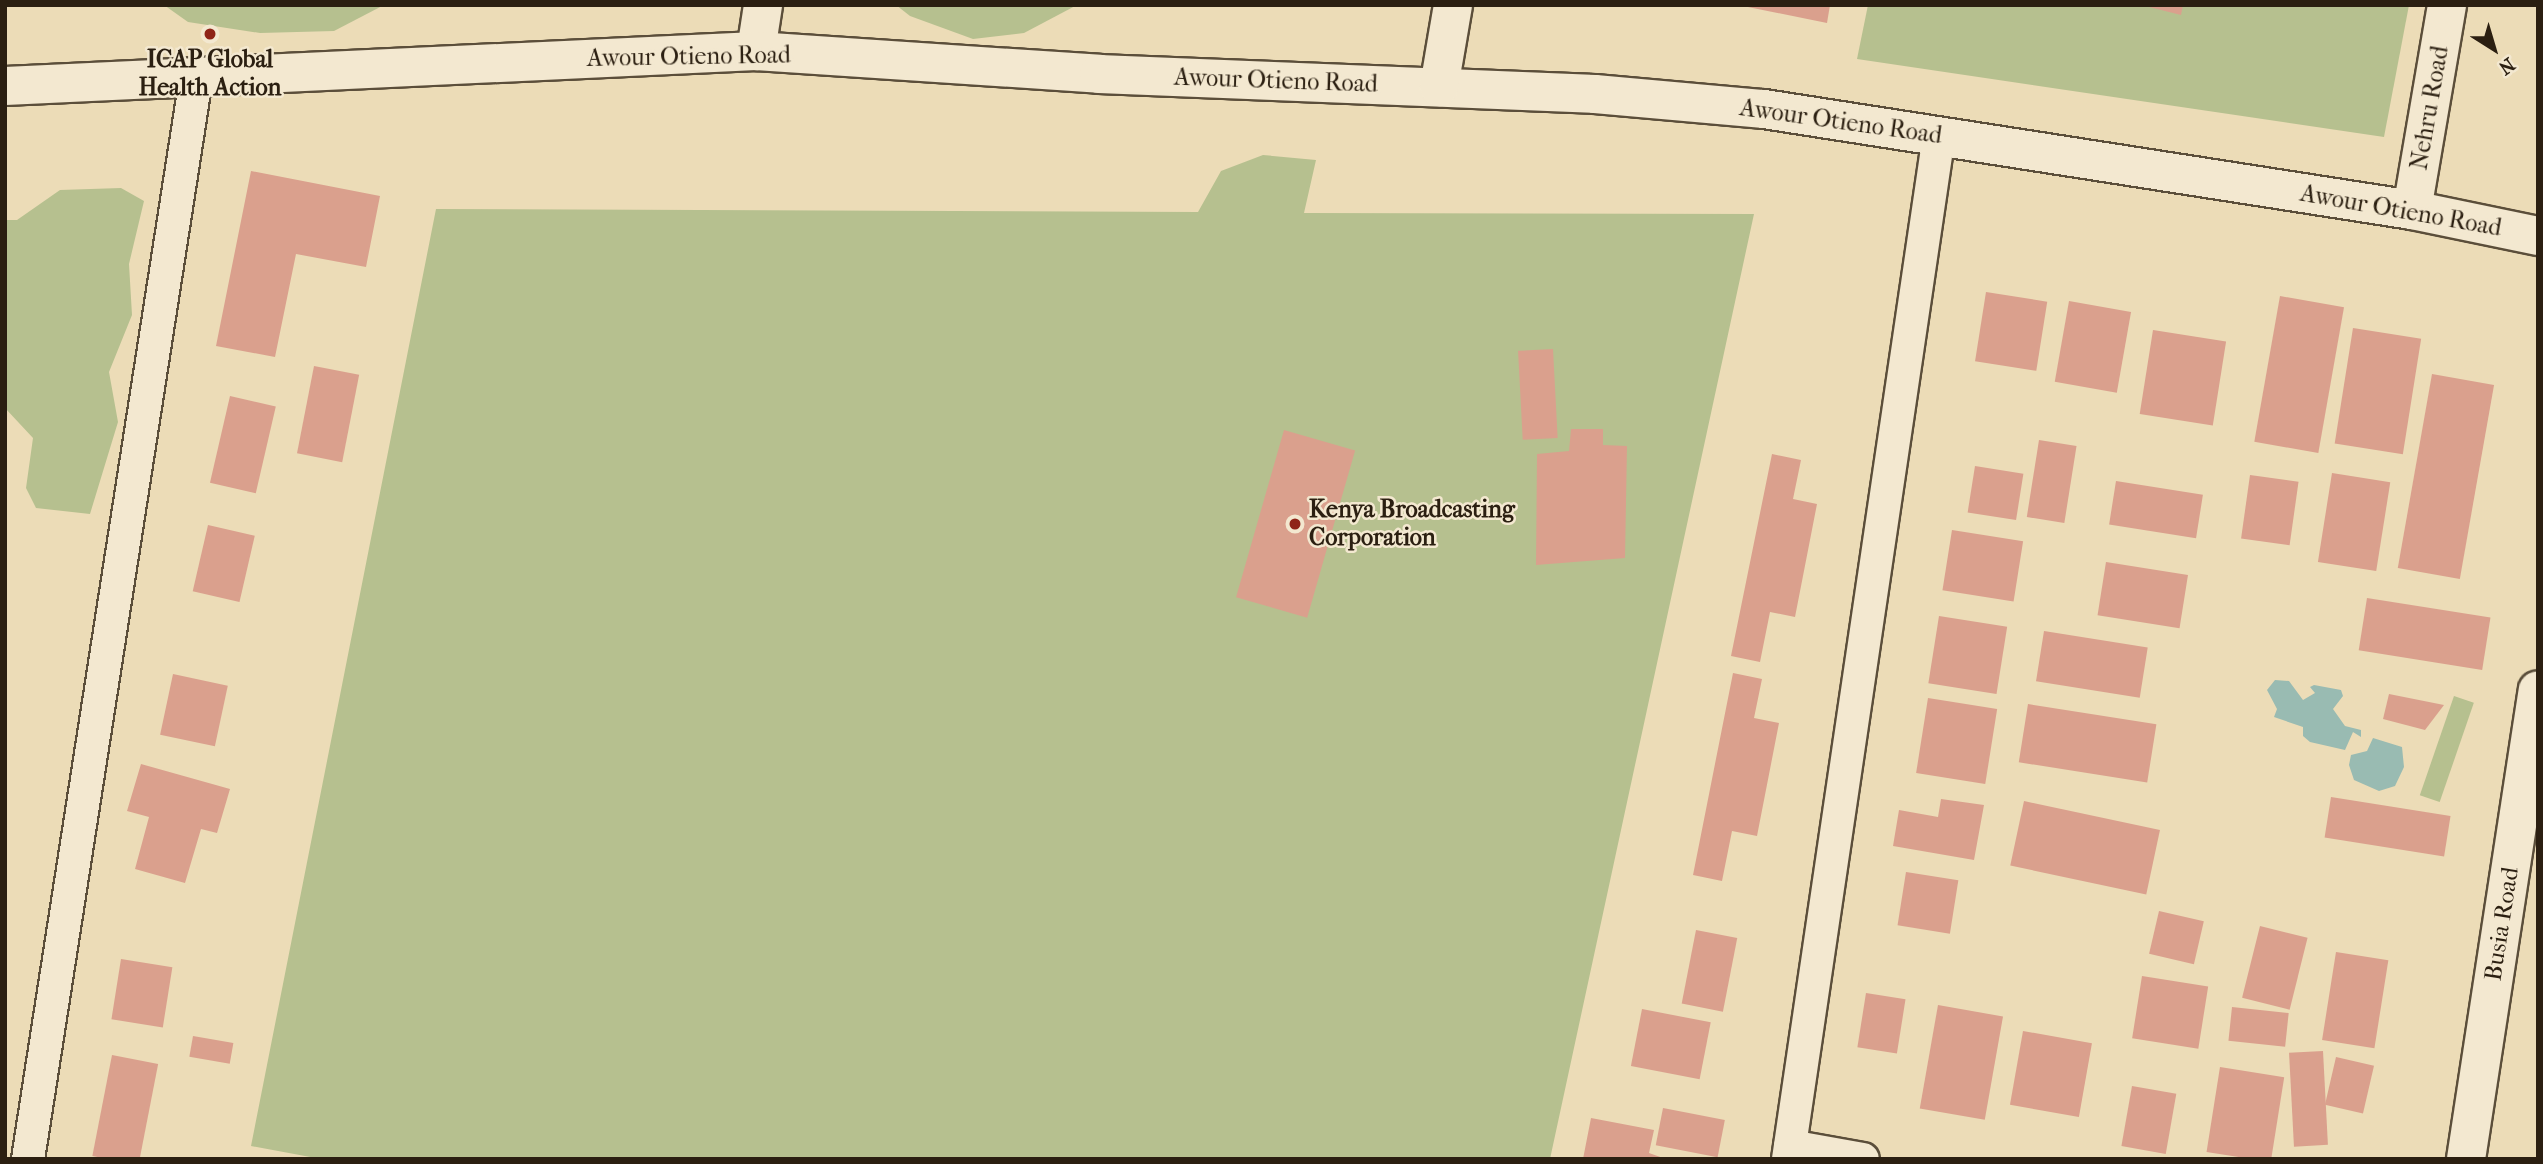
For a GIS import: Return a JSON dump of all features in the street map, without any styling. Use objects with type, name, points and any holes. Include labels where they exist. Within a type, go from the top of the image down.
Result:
[{"type":"main road","points":[[755,51],[763,5]]},
{"type":"main road","points":[[1439,88],[1453,5]]},
{"type":"main road","name":"Nehru Road","points":[[2412,210],[2447,5]]},
{"type":"main road","name":"Awour Otieno Road","points":[[5,86],[755,51],[1099,74],[1439,88],[1764,108],[2412,210],[2538,236]]},
{"type":"main road","name":"Busia Road","points":[[2466,1159],[2538,690]]},
{"type":"street","points":[[28,1159],[196,79]]},
{"type":"street","points":[[1863,1159],[1789,1152],[1939,135]]},
{"type":"green space","points":[[164,5],[384,5],[334,31],[260,33],[188,22]]},
{"type":"green space","points":[[896,5],[1077,5],[1024,33],[973,39],[910,16]]},
{"type":"green space","points":[[1868,5],[2409,5],[2384,137],[1857,59]]},
{"type":"green space","points":[[1263,155],[1316,160],[1304,213],[1754,214],[1550,1159],[321,1159],[251,1146],[436,209],[1198,212],[1221,171]]},
{"type":"green space","points":[[121,188],[144,201],[129,264],[132,315],[109,372],[118,422],[90,514],[36,508],[26,488],[33,438],[5,408],[5,220],[17,220],[60,190]]},
{"type":"green space","points":[[2454,696],[2474,703],[2440,802],[2420,795]]},
{"type":"water","points":[[2275,680],[2289,681],[2303,700],[2315,693],[2310,687],[2314,685],[2341,690],[2343,696],[2333,709],[2345,726],[2361,730],[2361,737],[2353,732],[2345,750],[2310,742],[2303,736],[2303,727],[2274,717],[2277,709],[2267,690]]},
{"type":"water","points":[[2373,738],[2402,747],[2404,767],[2395,786],[2379,791],[2354,780],[2349,765],[2351,755],[2367,751]]},
{"type":"building","points":[[1738,5],[1830,5],[1827,23]]},
{"type":"building","points":[[2141,5],[2183,5],[2181,15]]},
{"type":"building","points":[[251,171],[380,196],[366,267],[296,254],[275,357],[216,346]]},
{"type":"building","points":[[1986,292],[2047,302],[2036,371],[1975,361]]},
{"type":"building","points":[[2280,296],[2344,307],[2318,453],[2254,442]]},
{"type":"building","points":[[2069,301],[2131,312],[2117,393],[2055,382]]},
{"type":"building","points":[[2353,328],[2421,339],[2403,454],[2335,444]]},
{"type":"building","points":[[2153,330],[2226,342],[2213,426],[2140,414]]},
{"type":"building","points":[[1553,349],[1558,438],[1523,440],[1518,351]]},
{"type":"building","points":[[314,366],[359,375],[342,462],[297,453]]},
{"type":"building","points":[[2432,374],[2494,385],[2460,579],[2398,568]]},
{"type":"building","points":[[230,396],[276,407],[256,493],[210,483]]},
{"type":"building","points":[[1571,429],[1603,429],[1603,445],[1627,446],[1625,558],[1536,565],[1537,454],[1569,451]]},
{"type":"building","name":"Kenya Broadcasting Corporation","points":[[1284,430],[1355,450],[1307,618],[1236,597]]},
{"type":"building","points":[[2039,440],[2077,446],[2064,523],[2027,517]]},
{"type":"building","points":[[1772,454],[1801,460],[1793,499],[1817,504],[1795,617],[1770,612],[1760,662],[1731,656]]},
{"type":"building","points":[[1975,466],[2023,474],[2016,520],[1968,512]]},
{"type":"building","points":[[2332,473],[2390,482],[2376,571],[2318,562]]},
{"type":"building","points":[[2250,475],[2299,482],[2290,545],[2241,538]]},
{"type":"building","points":[[2116,481],[2203,495],[2196,538],[2109,524]]},
{"type":"building","points":[[208,525],[255,536],[239,602],[193,591]]},
{"type":"building","points":[[1952,530],[2023,541],[2014,602],[1942,590]]},
{"type":"building","points":[[2106,562],[2188,575],[2180,628],[2098,615]]},
{"type":"building","points":[[2367,598],[2490,618],[2482,670],[2359,650]]},
{"type":"building","points":[[1939,616],[2007,627],[1997,694],[1928,683]]},
{"type":"building","points":[[2044,631],[2148,647],[2140,698],[2036,681]]},
{"type":"building","points":[[1733,673],[1762,679],[1754,718],[1779,723],[1757,836],[1732,831],[1722,881],[1693,875]]},
{"type":"building","points":[[173,674],[228,686],[215,746],[160,735]]},
{"type":"building","points":[[2389,694],[2444,705],[2425,730],[2383,719]]},
{"type":"building","points":[[1928,698],[1997,709],[1985,784],[1916,773]]},
{"type":"building","points":[[2028,704],[2156,724],[2147,783],[2019,762]]},
{"type":"building","points":[[141,764],[230,789],[217,833],[201,829],[185,883],[135,869],[149,817],[127,811]]},
{"type":"building","points":[[2331,797],[2451,816],[2444,856],[2325,837]]},
{"type":"building","points":[[1941,799],[1984,805],[1974,860],[1893,846],[1899,810],[1938,817]]},
{"type":"building","points":[[2024,801],[2160,830],[2146,894],[2010,866]]},
{"type":"building","points":[[1906,872],[1958,880],[1950,934],[1898,925]]},
{"type":"building","points":[[2159,911],[2204,921],[2194,964],[2149,954]]},
{"type":"building","points":[[2260,926],[2308,938],[2290,1010],[2242,998]]},
{"type":"building","points":[[1696,930],[1737,938],[1723,1012],[1682,1004]]},
{"type":"building","points":[[2336,952],[2388,960],[2374,1048],[2322,1040]]},
{"type":"building","points":[[121,959],[172,967],[163,1027],[111,1019]]},
{"type":"building","points":[[2142,976],[2208,986],[2198,1049],[2132,1038]]},
{"type":"building","points":[[1866,993],[1906,999],[1897,1054],[1857,1047]]},
{"type":"building","points":[[1938,1005],[2003,1016],[1985,1120],[1920,1108]]},
{"type":"building","points":[[2232,1007],[2289,1013],[2285,1047],[2228,1041]]},
{"type":"building","points":[[1642,1009],[1711,1022],[1700,1079],[1631,1066]]},
{"type":"building","points":[[2023,1031],[2092,1043],[2079,1117],[2010,1105]]},
{"type":"building","points":[[193,1036],[233,1043],[230,1064],[189,1057]]},
{"type":"building","points":[[2323,1051],[2328,1145],[2294,1147],[2289,1053]]},
{"type":"building","points":[[112,1055],[158,1064],[140,1159],[92,1156]]},
{"type":"building","points":[[2336,1057],[2374,1066],[2363,1114],[2325,1105]]},
{"type":"building","points":[[2220,1067],[2284,1077],[2271,1159],[2251,1159],[2207,1152]]},
{"type":"building","points":[[2132,1086],[2176,1094],[2166,1154],[2121,1146]]},
{"type":"building","points":[[1663,1108],[1725,1120],[1718,1157],[1656,1145]]},
{"type":"building","points":[[1591,1118],[1654,1130],[1649,1153],[1666,1159],[1583,1159]]},
{"type":"place","name":"ICAP Global Health Action","points":[[210,34]]},
{"type":"place","name":"Kenya Broadcasting Corporation","points":[[1295,524]]}]
